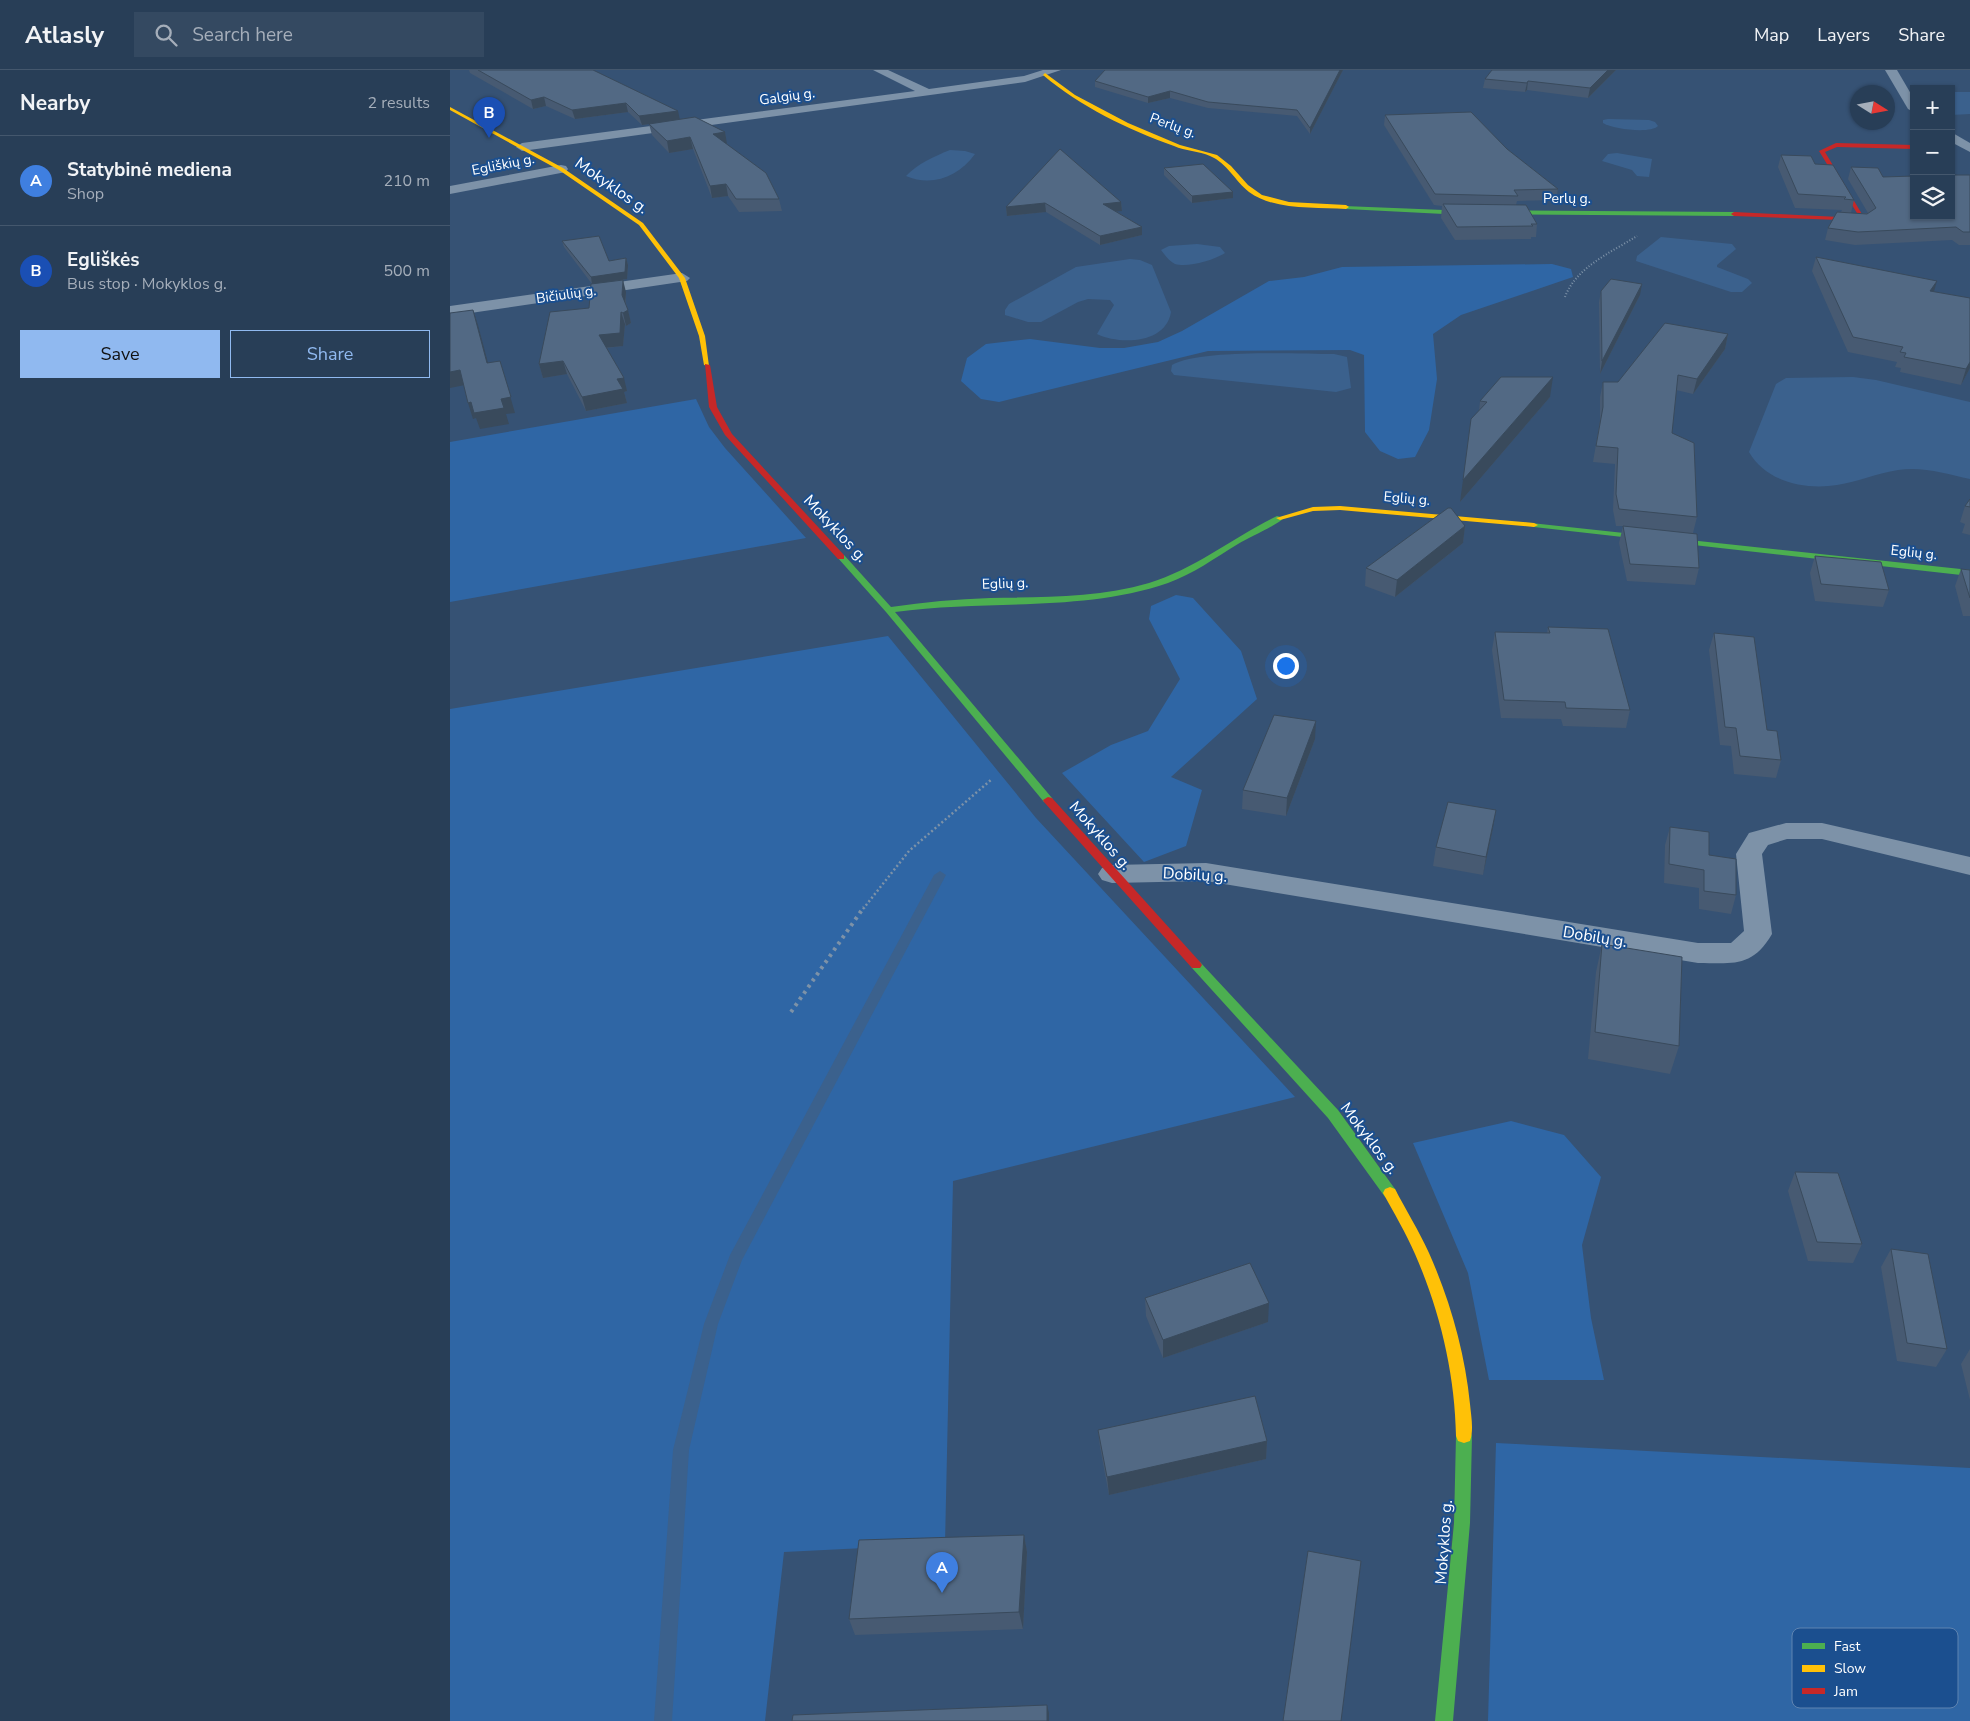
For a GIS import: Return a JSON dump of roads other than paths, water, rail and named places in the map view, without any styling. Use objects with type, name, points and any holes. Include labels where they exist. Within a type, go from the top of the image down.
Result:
[{"type":"street","points":[[879,70],[928,93]]},
{"type":"street","points":[[1891,70],[1910,102]]},
{"type":"street","name":"Galgių g.","points":[[522,146],[928,93],[1050,72]]},
{"type":"street","name":"Perlų g.","points":[[1050,72],[1061,89],[1132,126],[1179,146],[1213,155],[1221,160],[1249,191],[1270,200],[1318,205],[1444,212],[1753,214],[1864,220],[1822,151],[1836,146],[1910,147]]},
{"type":"street","name":"Mokyklos g.","points":[[450,108],[561,169],[641,224],[682,278],[702,336],[713,407],[729,435],[889,610],[1014,761],[1112,874],[1333,1114],[1385,1184],[1426,1263],[1449,1336],[1464,1414],[1462,1523],[1444,1721]]},
{"type":"street","points":[[1955,139],[1970,148]]},
{"type":"street","points":[[1955,147],[1970,148]]},
{"type":"street","name":"Egliškių g.","points":[[450,190],[561,169]]},
{"type":"street","name":"Bičiulių g.","points":[[450,311],[682,278]]},
{"type":"street","name":"Eglių g.","points":[[889,610],[933,601],[1076,595],[1147,586],[1202,564],[1266,523],[1288,513],[1311,509],[1374,510],[1562,528],[1970,573]]},
{"type":"street","name":"Dobilų g.","points":[[1112,874],[1206,872],[1698,953],[1738,953],[1758,934],[1749,854],[1758,839],[1786,831],[1822,831],[1970,866]]},
{"type":"waterway","points":[[663,1721],[681,1450],[711,1324],[735,1259],[940,875]]},
{"type":"place","name":"Egliškės","points":[[489,138]]},
{"type":"place","name":"Statybinė mediena","points":[[942,1593]]}]
